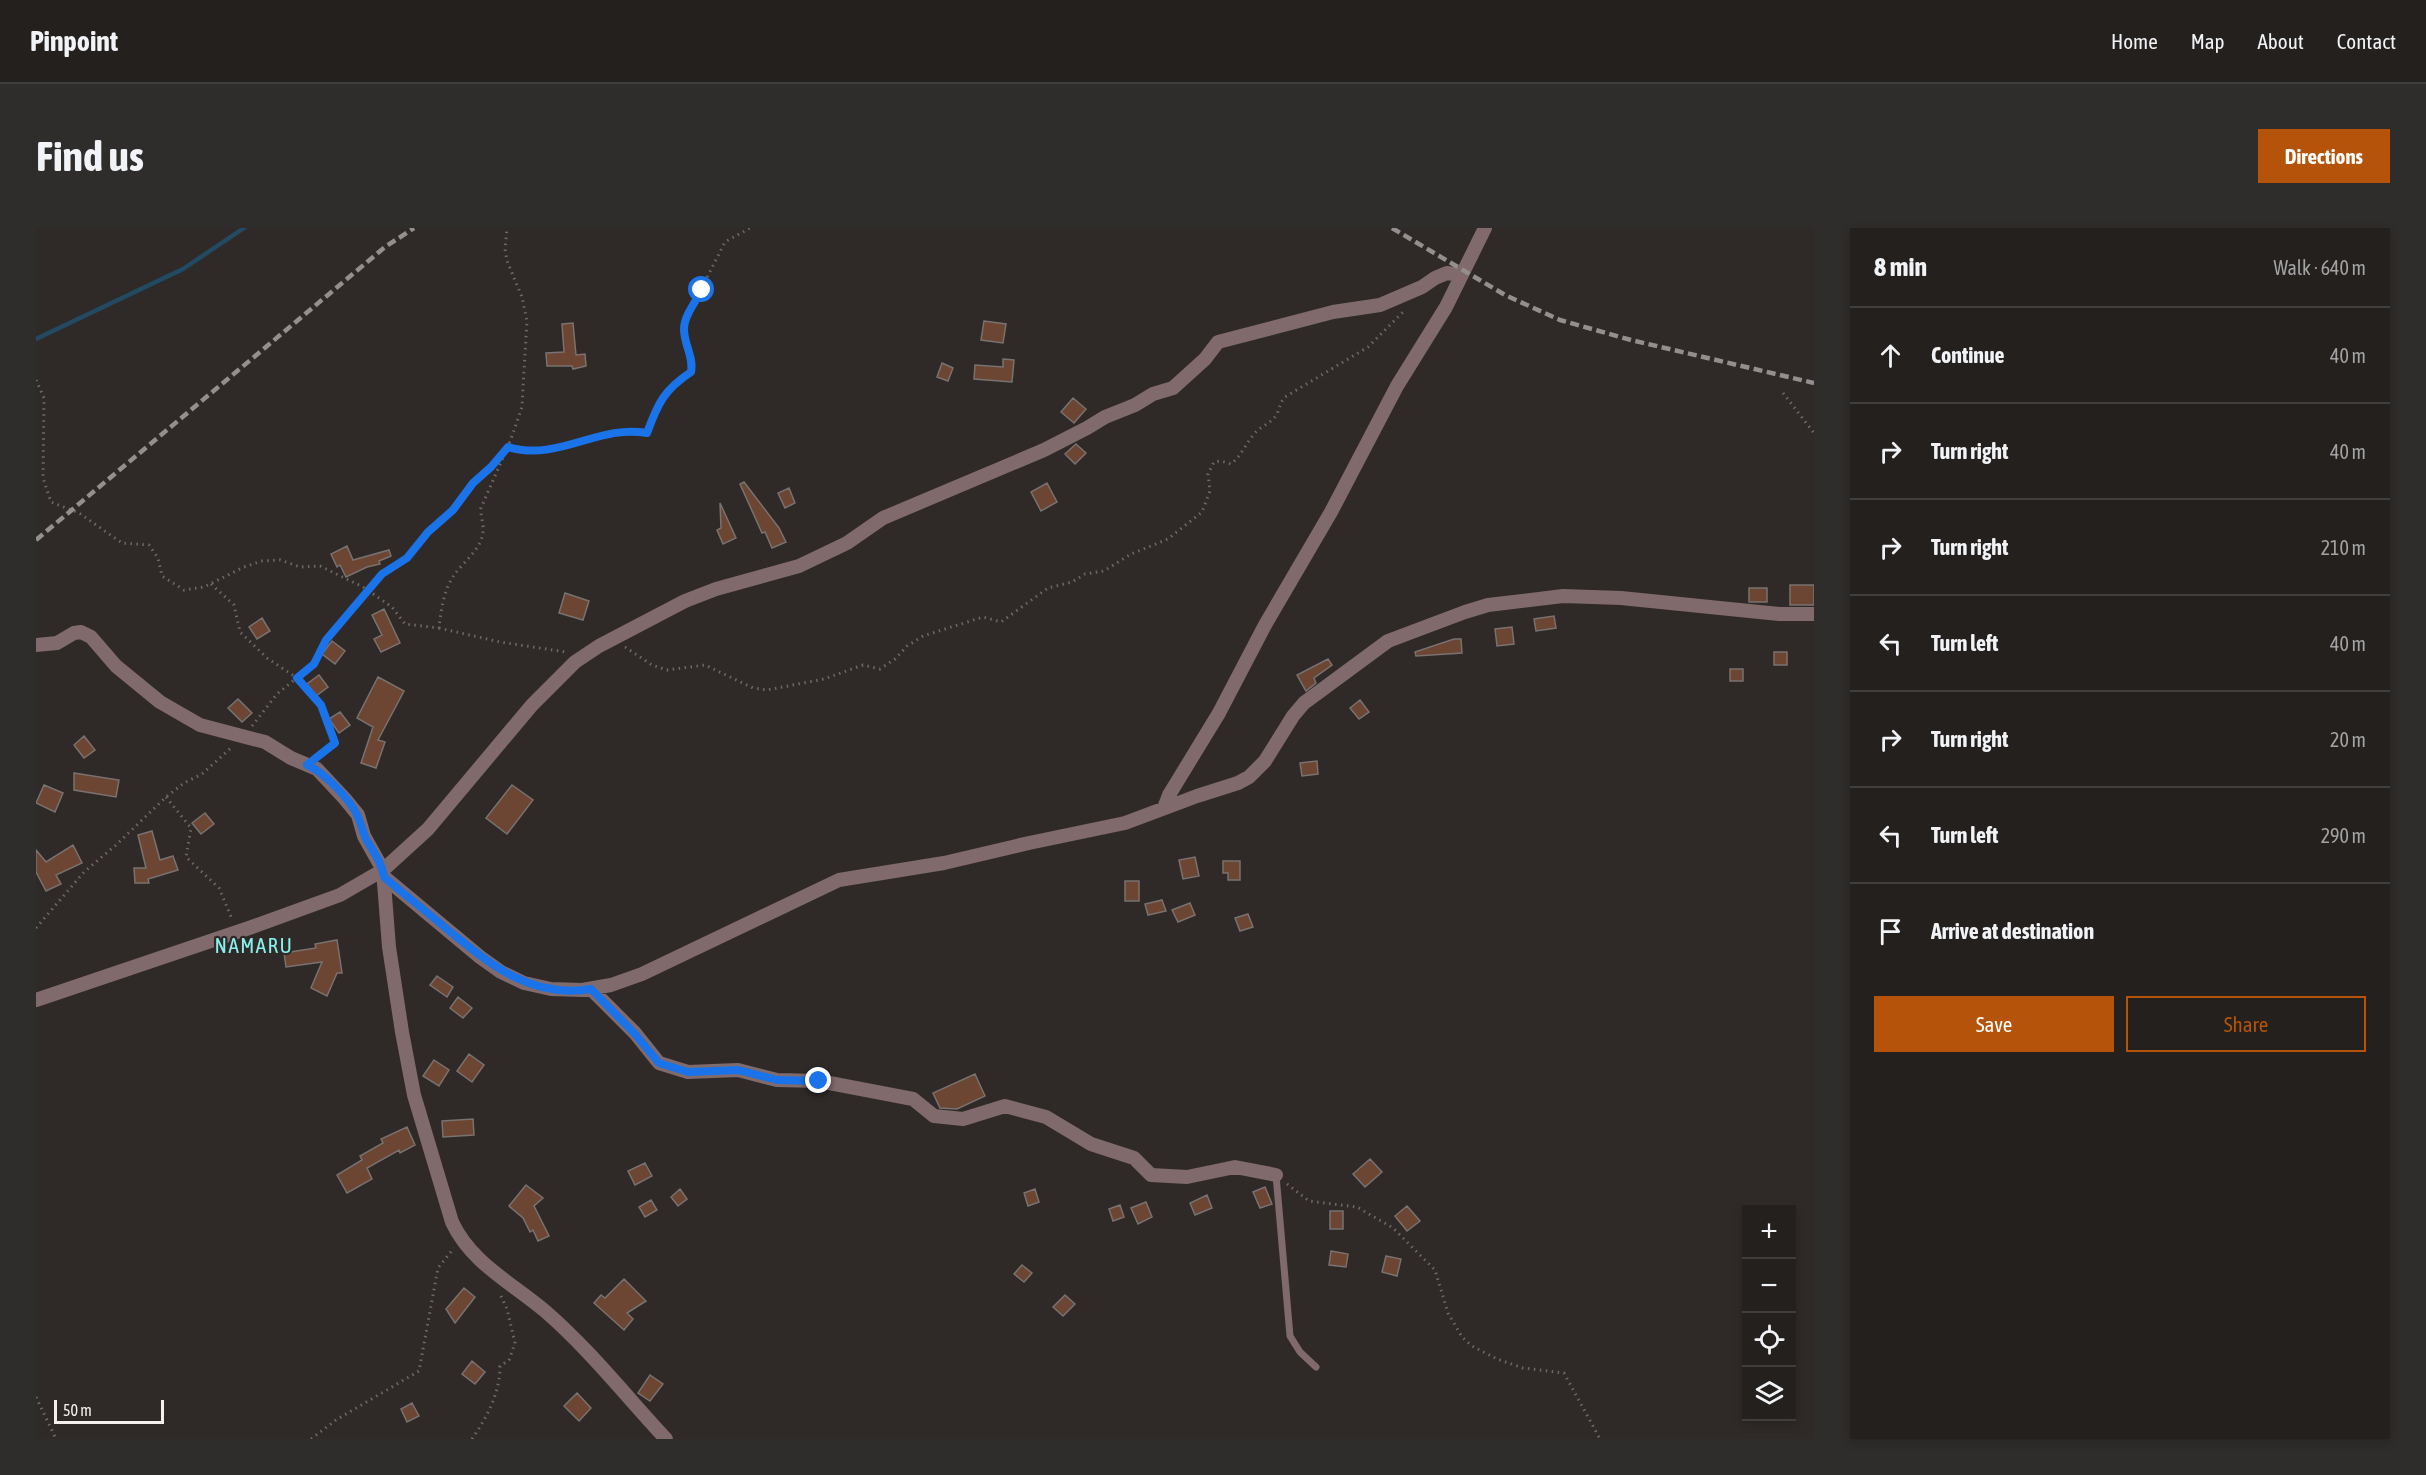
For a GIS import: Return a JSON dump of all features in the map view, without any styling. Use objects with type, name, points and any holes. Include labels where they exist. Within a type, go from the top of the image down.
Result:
[{"type":"street","points":[[1164,808],[1169,795],[1219,713],[1264,625],[1331,512],[1397,386],[1446,308],[1460,275],[1485,228]]},
{"type":"street","points":[[36,1000],[340,895],[384,874],[428,829],[545,691],[575,662],[685,601],[716,589],[799,566],[847,543],[883,518],[922,499],[1023,459],[1153,394],[1173,388],[1205,359],[1218,342],[1333,312],[1380,306],[1447,273],[1460,275]]},
{"type":"street","points":[[384,874],[501,972],[524,983],[551,989],[591,989],[611,985],[642,974],[839,880],[944,863],[1125,823],[1197,796],[1224,789],[1249,777],[1265,761],[1293,716],[1304,703],[1388,641],[1465,612],[1515,601],[1563,596],[1621,598],[1779,614],[1814,614]]},
{"type":"street","points":[[36,645],[57,643],[74,633],[81,632],[92,637],[116,666],[160,702],[200,724],[222,729],[242,738],[265,742],[291,758],[317,769],[352,807],[384,874],[389,947],[414,1095],[449,1211],[460,1239],[476,1257],[545,1311],[666,1439]]},
{"type":"street","points":[[591,989],[635,1034],[659,1063],[688,1072],[738,1070],[777,1080],[819,1081],[913,1099],[934,1116],[963,1119],[1005,1106],[1046,1117],[1091,1144],[1134,1158],[1151,1175],[1187,1177],[1235,1167],[1276,1175]]},
{"type":"lane","points":[[1276,1175],[1290,1336],[1300,1352],[1316,1367]]},
{"type":"path","points":[[439,628],[441,612],[453,576],[477,547],[484,530],[480,516],[481,508],[508,447],[522,406],[527,321],[522,297],[507,261],[505,249],[507,228]]},
{"type":"path","points":[[508,447],[523,452],[543,448],[561,449],[609,433],[632,430],[647,433],[657,406],[672,385],[691,372],[693,363],[684,328],[714,262],[725,242],[750,228]]},
{"type":"path","points":[[610,641],[667,670],[705,664],[753,688],[766,690],[824,679],[863,665],[880,669],[895,659],[907,646],[923,636],[983,617],[1001,622],[1048,588],[1072,582],[1085,574],[1104,571],[1131,555],[1168,539],[1194,519],[1202,512],[1207,501],[1210,491],[1208,474],[1214,462],[1221,461],[1231,464],[1236,460],[1247,447],[1255,432],[1276,415],[1285,397],[1368,347],[1404,311],[1422,287]]},
{"type":"path","points":[[36,380],[44,398],[43,478],[51,501],[79,513],[122,543],[149,545],[158,558],[162,576],[184,590],[204,587],[244,567],[262,561],[280,560],[300,567],[320,566],[368,590],[392,607],[405,624],[586,655]]},
{"type":"path","points":[[1783,393],[1814,433]]},
{"type":"path","points":[[36,928],[84,872],[166,797],[184,783],[202,774],[242,738],[278,694],[314,664],[326,640],[382,574],[407,558],[428,532],[453,510],[473,483],[508,447]]},
{"type":"path","points":[[211,584],[234,606],[240,632],[267,658],[297,678],[321,705],[335,743],[307,765]]},
{"type":"path","points":[[166,797],[191,828],[186,857],[219,888],[237,932]]},
{"type":"path","points":[[1276,1175],[1309,1201],[1357,1207],[1393,1228],[1435,1270],[1448,1313],[1462,1337],[1472,1346],[1497,1359],[1523,1368],[1564,1373],[1600,1439]]},
{"type":"path","points":[[311,1439],[336,1420],[419,1371],[438,1268],[460,1239]]},
{"type":"path","points":[[472,1439],[500,1385],[500,1366],[509,1360],[515,1343],[507,1309],[500,1298],[498,1274]]},
{"type":"path","points":[[36,1397],[56,1439]]},
{"type":"building","points":[[984,321],[1006,324],[1003,343],[981,340]]},
{"type":"building","points":[[573,323],[576,355],[585,354],[586,366],[573,369],[572,366],[547,366],[546,353],[564,352],[562,324]]},
{"type":"building","points":[[1003,359],[1014,360],[1012,382],[974,379],[975,365],[1003,367]]},
{"type":"building","points":[[942,363],[953,368],[948,381],[937,377]]},
{"type":"building","points":[[1073,398],[1086,409],[1074,423],[1061,412]]},
{"type":"building","points":[[1076,444],[1086,453],[1075,464],[1065,454]]},
{"type":"building","points":[[744,482],[779,528],[786,542],[772,548],[765,532],[762,533],[740,484]]},
{"type":"building","points":[[1047,483],[1057,502],[1041,511],[1031,492]]},
{"type":"building","points":[[789,488],[795,503],[785,508],[778,493]]},
{"type":"building","points":[[720,503],[736,538],[723,544],[717,530],[721,528]]},
{"type":"building","points":[[347,546],[353,560],[389,550],[391,556],[379,561],[380,564],[367,567],[346,577],[340,565],[337,567],[331,554]]},
{"type":"building","points":[[1790,585],[1814,585],[1814,605],[1790,605]]},
{"type":"building","points":[[1749,588],[1767,588],[1767,602],[1749,602]]},
{"type":"building","points":[[565,593],[589,601],[583,620],[559,613]]},
{"type":"building","points":[[384,609],[400,643],[381,652],[374,639],[382,635],[372,615]]},
{"type":"building","points":[[1554,616],[1556,628],[1536,631],[1534,619]]},
{"type":"building","points":[[262,618],[270,631],[257,639],[249,627]]},
{"type":"building","points":[[1512,627],[1514,644],[1497,646],[1495,629]]},
{"type":"building","points":[[1454,639],[1461,639],[1462,653],[1416,656],[1415,652]]},
{"type":"building","points":[[332,641],[345,651],[335,664],[322,654]]},
{"type":"building","points":[[1774,652],[1787,652],[1787,665],[1774,665]]},
{"type":"building","points":[[1328,659],[1332,665],[1314,678],[1316,683],[1306,691],[1297,675]]},
{"type":"building","points":[[1730,669],[1743,669],[1743,681],[1730,681]]},
{"type":"building","points":[[319,675],[328,687],[316,696],[307,684]]},
{"type":"building","points":[[378,677],[404,691],[378,740],[385,742],[376,768],[361,763],[373,727],[357,718]]},
{"type":"building","points":[[238,699],[252,713],[242,722],[228,708]]},
{"type":"building","points":[[1360,700],[1369,712],[1359,719],[1350,708]]},
{"type":"building","points":[[340,712],[350,725],[339,733],[329,719]]},
{"type":"building","points":[[84,736],[95,750],[84,758],[74,745]]},
{"type":"building","points":[[1317,761],[1318,774],[1302,776],[1300,763]]},
{"type":"building","points":[[74,773],[119,780],[116,797],[74,790]]},
{"type":"building","points":[[44,785],[63,793],[55,812],[36,803]]},
{"type":"building","points":[[512,785],[533,800],[507,834],[486,818]]},
{"type":"building","points":[[205,813],[214,824],[201,834],[192,823]]},
{"type":"building","points":[[152,831],[160,860],[173,856],[178,870],[148,879],[149,883],[135,883],[134,868],[146,868],[138,835]]},
{"type":"building","points":[[73,845],[82,863],[56,875],[61,884],[46,891],[36,872],[36,850],[46,862]]},
{"type":"building","points":[[1195,857],[1199,876],[1183,879],[1179,860]]},
{"type":"building","points":[[1223,861],[1240,861],[1240,880],[1228,880],[1228,873],[1223,873]]},
{"type":"building","points":[[1125,881],[1139,881],[1139,901],[1125,901]]},
{"type":"building","points":[[1162,900],[1166,911],[1148,915],[1145,904]]},
{"type":"building","points":[[1190,903],[1195,915],[1178,922],[1172,910]]},
{"type":"building","points":[[1248,914],[1253,927],[1240,931],[1235,918]]},
{"type":"building","points":[[337,940],[342,973],[337,973],[327,996],[311,988],[322,962],[286,967],[284,953],[316,948],[315,944]]},
{"type":"building","points":[[437,976],[453,987],[447,997],[430,985]]},
{"type":"building","points":[[458,997],[472,1008],[463,1018],[450,1008]]},
{"type":"building","points":[[469,1054],[484,1065],[472,1082],[457,1071]]},
{"type":"building","points":[[434,1060],[449,1070],[439,1086],[423,1076]]},
{"type":"building","points":[[975,1074],[985,1096],[957,1109],[940,1108],[933,1093]]},
{"type":"building","points":[[473,1119],[474,1135],[443,1137],[442,1121]]},
{"type":"building","points":[[407,1127],[415,1145],[400,1153],[399,1150],[367,1168],[372,1179],[347,1193],[337,1175],[362,1160],[360,1156],[383,1143],[381,1139]]},
{"type":"building","points":[[1370,1159],[1382,1172],[1365,1187],[1353,1174]]},
{"type":"building","points":[[645,1163],[652,1176],[635,1185],[628,1171]]},
{"type":"building","points":[[526,1185],[543,1198],[534,1206],[549,1236],[538,1241],[533,1230],[530,1232],[523,1218],[509,1206]]},
{"type":"building","points":[[1265,1187],[1272,1204],[1260,1208],[1253,1192]]},
{"type":"building","points":[[680,1189],[687,1199],[678,1206],[671,1197]]},
{"type":"building","points":[[1035,1189],[1039,1202],[1028,1206],[1024,1193]]},
{"type":"building","points":[[1207,1195],[1212,1208],[1195,1215],[1190,1203]]},
{"type":"building","points":[[651,1200],[657,1210],[645,1217],[639,1207]]},
{"type":"building","points":[[1146,1202],[1152,1217],[1138,1224],[1131,1208]]},
{"type":"building","points":[[1120,1205],[1124,1217],[1113,1221],[1109,1209]]},
{"type":"building","points":[[1407,1206],[1420,1221],[1407,1231],[1395,1216]]},
{"type":"building","points":[[1330,1211],[1343,1211],[1343,1229],[1330,1229]]},
{"type":"building","points":[[1331,1251],[1348,1254],[1346,1267],[1329,1265]]},
{"type":"building","points":[[1386,1256],[1401,1259],[1397,1276],[1382,1272]]},
{"type":"building","points":[[1022,1265],[1032,1273],[1024,1282],[1014,1274]]},
{"type":"building","points":[[624,1279],[646,1301],[627,1313],[633,1319],[624,1330],[594,1303],[601,1295],[605,1298]]},
{"type":"building","points":[[464,1288],[475,1297],[455,1323],[446,1309]]},
{"type":"building","points":[[1065,1295],[1075,1304],[1063,1316],[1053,1307]]},
{"type":"building","points":[[472,1361],[485,1372],[475,1384],[462,1374]]},
{"type":"building","points":[[650,1375],[663,1384],[650,1401],[638,1393]]},
{"type":"building","points":[[577,1393],[591,1408],[579,1421],[564,1406]]},
{"type":"building","points":[[412,1403],[419,1416],[407,1422],[401,1409]]},
{"type":"waterway","points":[[36,339],[183,269],[244,228]]},
{"type":"railway","points":[[36,540],[385,247],[414,228]]},
{"type":"railway","points":[[1392,228],[1505,295],[1560,320],[1631,340],[1814,383]]},
{"type":"district","name":"NAMARU","points":[[254,945]]},
{"type":"route","points":[[702,290],[689,313],[684,328],[689,355],[693,363],[691,372],[672,385],[657,406],[647,433],[632,430],[609,433],[561,449],[543,448],[523,452],[508,447],[473,483],[453,510],[428,532],[407,558],[382,574],[340,622],[326,640],[314,664],[297,678],[321,705],[335,743],[307,765],[317,769],[358,815],[364,836],[383,870],[384,877],[501,972],[524,983],[551,989],[591,989],[635,1034],[659,1063],[688,1072],[738,1070],[777,1080],[819,1081]]}]
